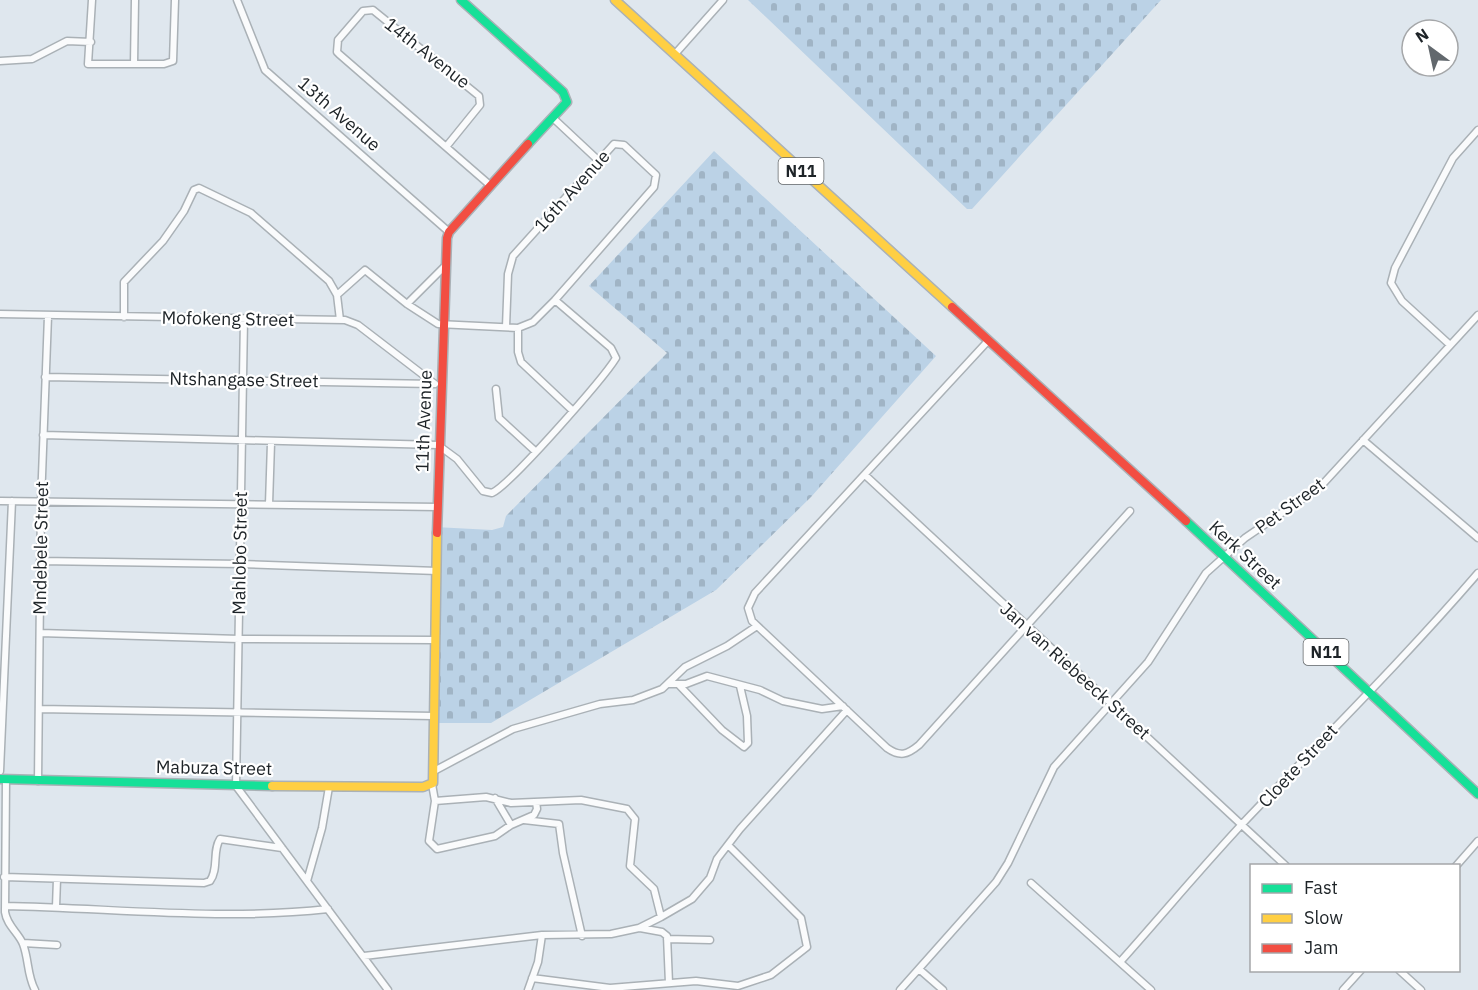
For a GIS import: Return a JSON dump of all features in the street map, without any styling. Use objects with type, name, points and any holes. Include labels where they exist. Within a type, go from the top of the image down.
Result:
[{"type":"main road","points":[[449,232],[566,105],[567,98],[460,0]]},
{"type":"main road","name":"N11","points":[[615,0],[987,342]]},
{"type":"main road","name":"11th Avenue","points":[[430,785],[434,771],[439,384],[449,232]]},
{"type":"main road","name":"Kerk Street","points":[[987,342],[1174,510],[1478,794]]},
{"type":"main road","name":"Mabuza Street","points":[[3,779],[237,786],[430,785]]},
{"type":"street","points":[[92,0],[88,64],[164,64],[173,61],[175,0]]},
{"type":"street","points":[[134,64],[135,0]]},
{"type":"street","name":"13th Avenue","points":[[237,0],[265,70],[449,232]]},
{"type":"street","points":[[675,54],[723,0]]},
{"type":"street","name":"14th Avenue","points":[[446,147],[480,105],[479,96],[373,10],[363,10],[338,40],[337,52],[446,147],[491,186]]},
{"type":"street","points":[[0,61],[32,59],[67,41],[91,42]]},
{"type":"street","points":[[553,118],[599,161]]},
{"type":"street","points":[[1449,344],[1402,301],[1391,283],[1395,268],[1453,158],[1478,130]]},
{"type":"street","name":"16th Avenue","points":[[506,327],[508,274],[513,256],[614,144],[622,144],[653,172],[656,183],[555,300],[533,322],[518,328]]},
{"type":"street","points":[[124,317],[124,282],[163,241],[184,211],[192,192],[199,188],[251,213],[329,281],[337,295],[340,320]]},
{"type":"street","points":[[407,304],[445,266]]},
{"type":"street","points":[[337,295],[365,270],[433,322],[443,325],[518,328],[518,352],[521,362],[572,410]]},
{"type":"street","points":[[43,435],[270,443],[438,445],[458,459],[489,494],[500,488],[535,451],[615,360],[616,354],[555,300]]},
{"type":"street","name":"Mofokeng Street","points":[[0,314],[340,320],[358,325],[439,384]]},
{"type":"street","name":"Mndebele Street","points":[[38,781],[41,502],[48,315]]},
{"type":"street","name":"Pet Street","points":[[900,990],[996,882],[1008,863],[1049,775],[1149,662],[1197,584],[1222,557],[1321,486],[1478,315]]},
{"type":"street","name":"Mahlobo Street","points":[[237,786],[244,319]]},
{"type":"street","points":[[987,342],[754,593],[749,602],[748,612],[757,626],[895,753],[907,754],[919,745],[1130,511]]},
{"type":"street","name":"Ntshangase Street","points":[[45,377],[439,384]]},
{"type":"street","points":[[496,388],[499,418],[535,451]]},
{"type":"street","points":[[1363,440],[1478,538]]},
{"type":"street","points":[[269,504],[270,443]]},
{"type":"street","name":"Jan van Riebeeck Street","points":[[865,475],[1026,627],[1112,703],[1284,864]]},
{"type":"street","points":[[0,501],[438,507]]},
{"type":"street","points":[[0,771],[12,501]]},
{"type":"street","points":[[40,561],[240,564],[437,571]]},
{"type":"street","name":"Cloete Street","points":[[1120,962],[1242,825],[1367,692],[1417,645],[1478,573]]},
{"type":"street","points":[[434,771],[513,729],[600,704],[633,700],[669,684],[685,667],[727,646],[757,626]]},
{"type":"street","points":[[40,633],[239,639],[434,640]]},
{"type":"street","points":[[669,684],[679,684],[704,676],[760,690],[783,701],[816,708],[845,708]]},
{"type":"street","points":[[679,684],[722,730],[744,747],[748,743],[748,728],[740,686]]},
{"type":"street","points":[[364,956],[542,935],[611,934],[639,928],[662,917],[692,899],[708,880],[712,867],[728,845],[845,708]]},
{"type":"street","points":[[39,709],[433,716]]},
{"type":"street","points":[[3,779],[7,922],[23,943],[28,977],[35,990]]},
{"type":"street","points":[[430,785],[435,801],[429,841],[437,849],[488,838],[536,813],[536,802]]},
{"type":"street","points":[[237,786],[388,990]]},
{"type":"street","points":[[307,881],[322,828],[328,787]]},
{"type":"street","points":[[435,801],[495,798],[511,803],[589,801],[631,811],[635,816],[635,826],[630,866],[654,889],[662,917]]},
{"type":"street","points":[[495,798],[511,825]]},
{"type":"street","points":[[524,820],[559,824],[562,853],[582,936]]},
{"type":"street","points":[[4,877],[208,882],[214,875],[220,839],[282,848]]},
{"type":"street","points":[[1458,864],[1478,841]]},
{"type":"street","points":[[532,978],[610,988],[696,981],[730,987],[747,984],[780,969],[807,947],[801,918],[728,845]]},
{"type":"street","points":[[56,907],[57,879]]},
{"type":"street","points":[[1031,883],[1151,990]]},
{"type":"street","points":[[5,906],[216,914],[328,909]]},
{"type":"street","points":[[639,928],[664,933],[667,939],[669,983]]},
{"type":"street","points":[[528,990],[538,962],[542,935]]},
{"type":"street","points":[[667,939],[710,940]]},
{"type":"street","points":[[23,943],[57,945]]},
{"type":"street","points":[[919,969],[943,990]]},
{"type":"street","points":[[1343,990],[1359,972]]},
{"type":"street","points":[[1401,972],[1421,990]]},
{"type":"green space","points":[[748,0],[1161,0],[972,209],[967,209]]},
{"type":"green space","points":[[714,151],[936,356],[811,497],[716,590],[491,723],[433,723],[435,527],[492,530],[503,527],[506,516],[667,353],[589,286]]},
{"type":"traffic: fast","points":[[461,0],[563,92],[567,102],[528,144]]},
{"type":"traffic: fast","points":[[1186,521],[1478,794]]},
{"type":"traffic: fast","points":[[0,779],[272,786]]},
{"type":"traffic: slow","points":[[615,0],[952,307]]},
{"type":"traffic: slow","points":[[272,786],[423,787],[433,783],[437,533]]},
{"type":"traffic: jam","points":[[437,533],[447,238],[449,232],[528,144]]},
{"type":"traffic: jam","points":[[952,307],[1186,521]]}]
